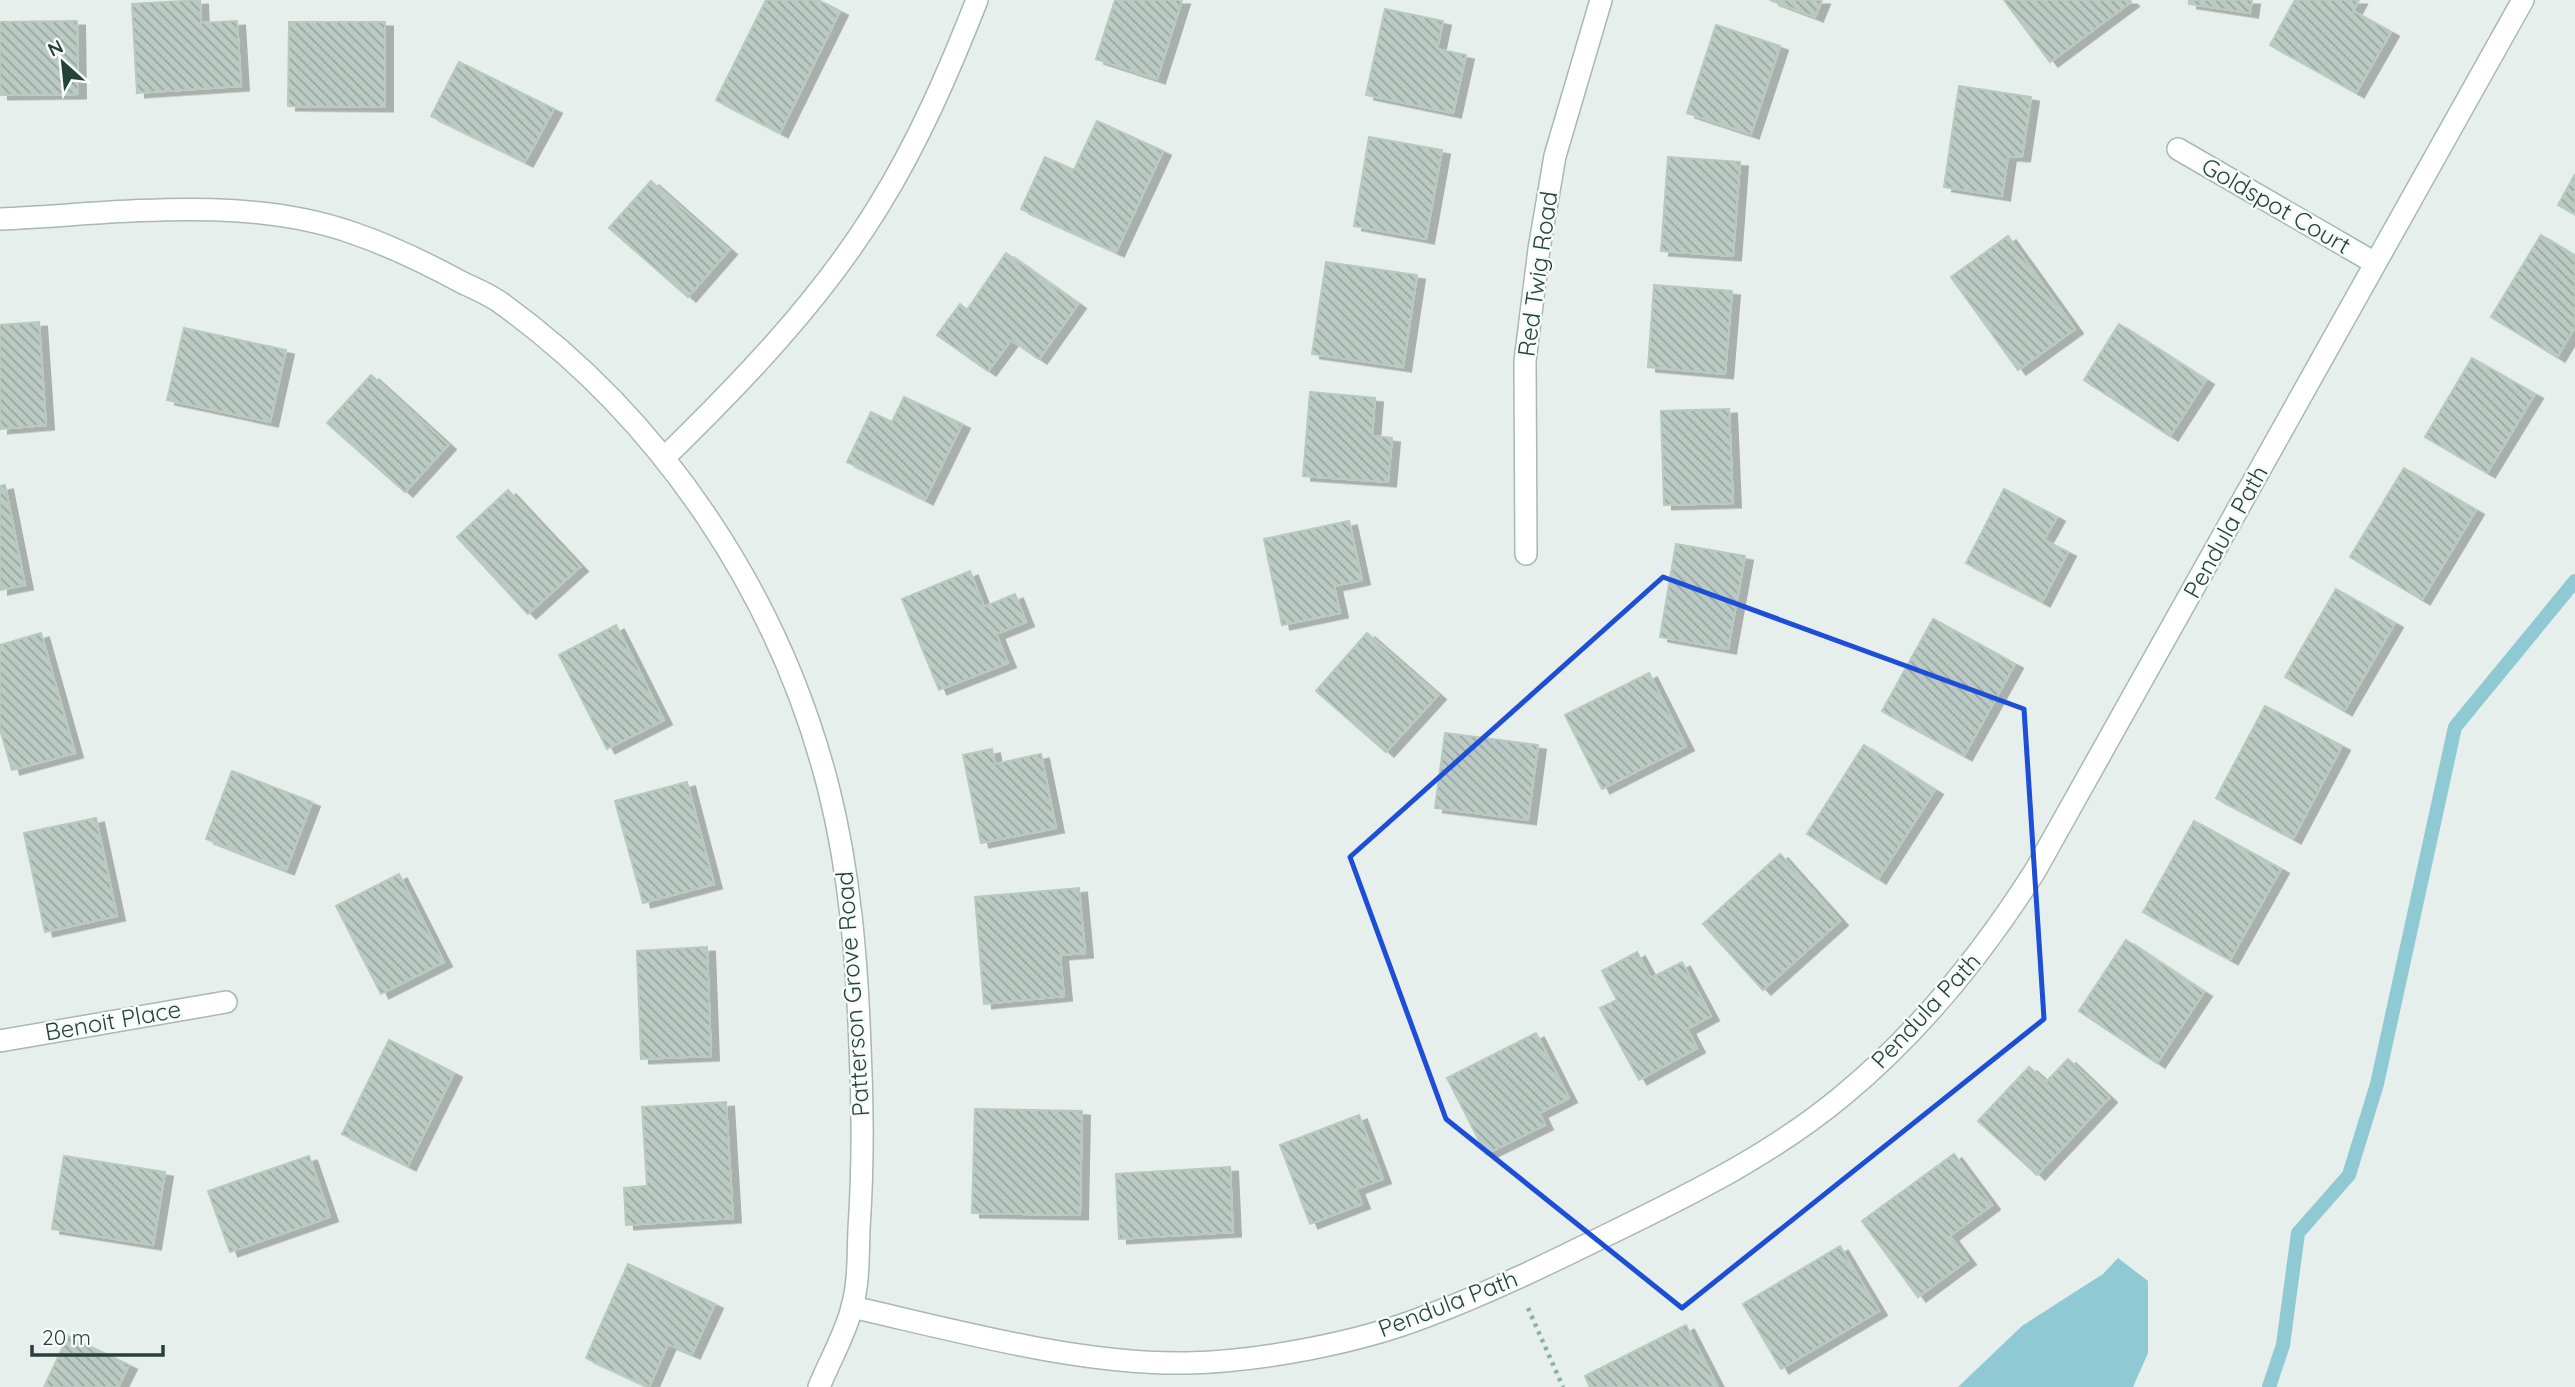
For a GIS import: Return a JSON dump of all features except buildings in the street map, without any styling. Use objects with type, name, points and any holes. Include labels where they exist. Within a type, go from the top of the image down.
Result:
[{"type":"street","points":[[664,458],[773,345],[825,282],[878,208],[945,82],[977,0]]},
{"type":"street","name":"Red Twig Road","points":[[1526,554],[1525,360],[1539,248],[1555,156],[1601,0]]},
{"type":"street","name":"Pendula Path","points":[[852,1307],[1060,1352],[1129,1361],[1189,1363],[1277,1354],[1355,1338],[1424,1317],[1515,1279],[1710,1185],[1796,1132],[1849,1090],[1915,1029],[1973,962],[2004,920],[2035,871],[2191,596],[2523,0]]},
{"type":"street","name":"Goldspot Court","points":[[2178,149],[2375,262]]},
{"type":"street","name":"Patterson Grove Road","points":[[0,219],[220,208],[285,215],[350,232],[425,262],[498,301],[602,390],[664,458],[726,544],[772,630],[807,715],[830,793],[848,878],[858,989],[863,1102],[858,1247],[852,1307],[818,1387]]},
{"type":"street","name":"Benoit Place","points":[[0,1041],[226,1002]]},
{"type":"path","points":[[1527,1305],[1563,1387]]},
{"type":"highlighted area","points":[[1663,577],[2024,709],[2044,1019],[1682,1308],[1446,1119],[1350,857]]},
{"type":"water","points":[[2118,1258],[2148,1281],[2148,1353],[2133,1387],[1958,1387],[2022,1326],[2103,1274]]},
{"type":"waterway","points":[[2269,1387],[2283,1345],[2298,1233],[2349,1175],[2377,1084],[2455,727],[2575,581]]}]
